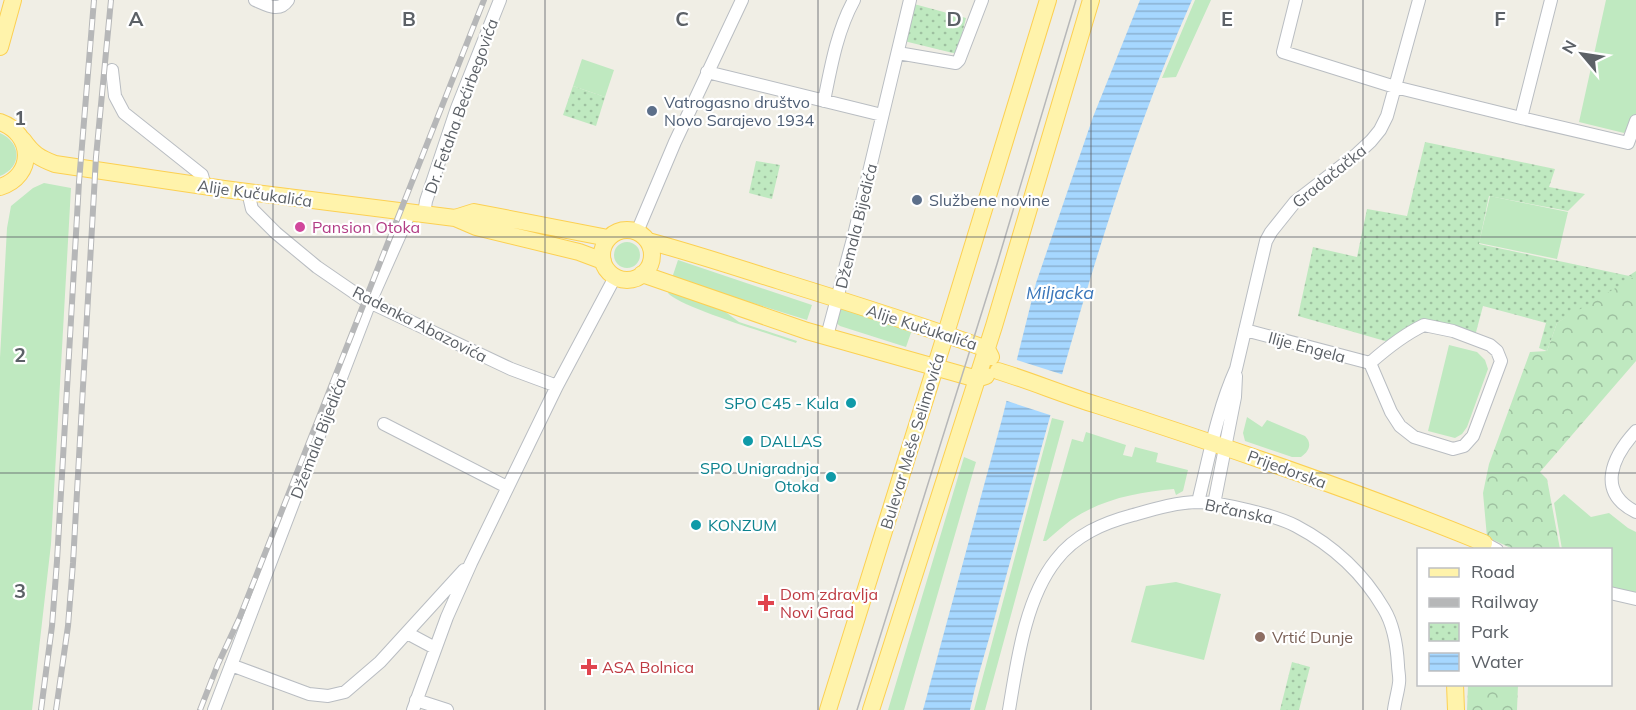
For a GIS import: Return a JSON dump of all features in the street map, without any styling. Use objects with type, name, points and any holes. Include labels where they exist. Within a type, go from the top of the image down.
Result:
[{"type":"main road","points":[[0,47],[13,0]]},
{"type":"main road","name":"Bulevar Meše Selimovića","points":[[828,710],[1048,0]]},
{"type":"main road","points":[[871,710],[987,349],[1091,0]]},
{"type":"main road","name":"Alije Kučukalića","points":[[3,120],[17,131],[40,158],[55,164],[248,192],[455,218],[476,227],[579,252],[603,261]]},
{"type":"main road","points":[[6,186],[23,169],[26,160],[23,140]]},
{"type":"main road","name":"Alije Kučukalića","points":[[6,186],[38,167],[55,164]]},
{"type":"main road","name":"Alije Kučukalića","points":[[455,218],[474,212],[608,238]]},
{"type":"main road","points":[[621,231],[642,237],[651,257],[650,264],[642,274],[631,279],[615,277],[603,261],[602,254],[608,238],[621,231]]},
{"type":"main road","name":"Alije Kučukalića","points":[[642,237],[987,349],[1002,372],[977,379],[807,331],[642,274]]},
{"type":"main road","name":"Prijedorska","points":[[1002,372],[1411,513],[1487,547]]},
{"type":"main road","points":[[1455,686],[1456,710]]},
{"type":"street","points":[[255,0],[277,8],[288,0]]},
{"type":"street","name":"Dr. Fetaha Bećirbegovića","points":[[417,213],[426,201],[457,108],[500,0]]},
{"type":"street","points":[[642,237],[707,72],[742,0]]},
{"type":"street","points":[[825,101],[830,70],[844,18],[854,0]]},
{"type":"street","name":"Džemala Bijedića","points":[[827,336],[870,171],[910,0]]},
{"type":"street","points":[[898,53],[956,63],[982,0]]},
{"type":"street","points":[[1296,0],[1283,52],[1395,87],[1628,142],[1636,121]]},
{"type":"street","name":"Gradačačka","points":[[1198,502],[1235,397],[1236,369],[1266,242],[1271,232],[1295,202],[1357,154],[1380,130],[1387,116],[1419,0]]},
{"type":"street","points":[[1521,118],[1551,0]]},
{"type":"street","points":[[112,70],[115,96],[124,113],[202,175],[205,186]]},
{"type":"street","points":[[707,72],[882,115]]},
{"type":"street","name":"Radenka Abazovića","points":[[248,192],[252,209],[276,233],[317,267],[370,302],[511,369],[557,386]]},
{"type":"street","name":"Džemala Bijedića","points":[[214,710],[370,302],[417,213]]},
{"type":"street","points":[[447,710],[415,705],[435,648],[471,563],[507,487],[615,277]]},
{"type":"street","points":[[1424,325],[1490,345],[1497,351],[1501,361],[1473,436],[1464,446],[1453,449],[1414,437],[1400,426],[1391,412],[1370,363],[1400,338],[1424,325]]},
{"type":"street","name":"Ilije Engela","points":[[1245,330],[1370,363]]},
{"type":"street","points":[[384,424],[507,487]]},
{"type":"street","points":[[1636,431],[1618,454],[1612,476],[1612,485],[1620,501],[1636,512]]},
{"type":"street","name":"Gradačačka","points":[[1214,504],[1219,445]]},
{"type":"street","name":"Brčanska","points":[[1009,710],[1036,593],[1065,549],[1080,536],[1121,518],[1177,504],[1198,502],[1257,513],[1294,524],[1323,542],[1354,568],[1385,610],[1397,645],[1399,683],[1394,710]]},
{"type":"street","points":[[231,665],[309,694],[328,696],[345,692],[380,662],[471,563]]},
{"type":"street","points":[[1612,593],[1636,599]]},
{"type":"street","points":[[407,633],[435,648]]},
{"type":"green space","points":[[1195,0],[1211,0],[1176,77],[1162,78]]},
{"type":"green space","points":[[1606,0],[1636,0],[1636,120],[1624,133],[1579,122]]},
{"type":"green space","points":[[914,4],[966,18],[957,54],[904,41]]},
{"type":"green space","points":[[582,59],[614,70],[605,97],[573,86]]},
{"type":"green space","points":[[573,86],[605,97],[596,126],[563,115]]},
{"type":"green space","points":[[0,133],[12,143],[16,155],[12,167],[0,176]]},
{"type":"green space","points":[[1425,142],[1555,169],[1549,187],[1585,194],[1568,211],[1489,196],[1479,244],[1634,277],[1557,323],[1547,351],[1539,348],[1546,323],[1483,306],[1475,336],[1433,322],[1392,343],[1298,316],[1313,247],[1357,257],[1367,209],[1407,216]]},
{"type":"green space","points":[[756,161],[780,165],[772,199],[749,193]]},
{"type":"green space","points":[[44,183],[71,188],[51,544],[32,710],[0,710],[0,358],[7,228],[11,206],[33,188]]},
{"type":"green space","points":[[1490,196],[1568,212],[1557,259],[1479,243]]},
{"type":"green space","points":[[627,242],[636,246],[640,255],[636,264],[627,268],[618,264],[614,255],[618,246]]},
{"type":"green space","points":[[678,260],[812,305],[807,320],[672,278]]},
{"type":"green space","points":[[1636,271],[1636,361],[1540,472],[1547,479],[1560,548],[1511,548],[1487,537],[1483,493],[1489,464],[1530,352],[1547,351],[1557,323]]},
{"type":"green space","points":[[669,290],[723,310],[739,322],[797,341],[796,343],[690,306],[668,293]]},
{"type":"green space","points":[[843,308],[912,330],[906,347],[840,326],[835,322],[839,309]]},
{"type":"green space","points":[[1449,345],[1477,352],[1485,360],[1488,369],[1467,427],[1455,438],[1428,431]]},
{"type":"green space","points":[[1247,417],[1262,427],[1267,420],[1305,436],[1309,441],[1308,450],[1301,457],[1292,457],[1245,441],[1243,433]]},
{"type":"green space","points":[[1052,418],[1064,421],[985,710],[974,710]]},
{"type":"green space","points":[[1086,432],[1126,445],[1123,455],[1132,457],[1135,447],[1158,453],[1156,462],[1188,470],[1183,491],[1176,495],[1174,489],[1147,492],[1108,502],[1071,520],[1046,541],[1043,541],[1072,439],[1083,442]]},
{"type":"green space","points":[[964,457],[976,462],[904,710],[888,710]]},
{"type":"green space","points":[[1564,494],[1591,517],[1609,513],[1636,532],[1636,599],[1612,591],[1612,548],[1562,548],[1554,503]]},
{"type":"green space","points":[[1176,582],[1221,594],[1204,660],[1131,642],[1146,586]]},
{"type":"green space","points":[[1292,662],[1310,667],[1299,710],[1280,710]]},
{"type":"green space","points":[[1468,686],[1518,686],[1517,710],[1467,710]]},
{"type":"water","name":"Miljacka","points":[[1140,0],[1192,0],[1144,117],[1085,296],[970,710],[923,710],[1002,419],[1036,283],[1093,117]]},
{"type":"pier","points":[[1014,359],[1064,375],[1053,416],[1004,400]]},
{"type":"tram line","points":[[857,710],[997,264],[1076,0]]},
{"type":"railway","points":[[41,710],[52,626],[57,561],[79,182],[94,0]]},
{"type":"railway","points":[[56,710],[68,626],[73,563],[96,157],[111,0]]},
{"type":"railway","points":[[200,710],[239,619],[484,0]]},
{"type":"place","name":"Vatrogasno društvo Novo Sarajevo 1934","points":[[652,111]]},
{"type":"place","name":"Službene novine","points":[[917,200]]},
{"type":"place","name":"Pansion Otoka","points":[[300,227]]},
{"type":"place","name":"SPO C45 - Kula","points":[[851,403]]},
{"type":"place","name":"DALLAS","points":[[748,441]]},
{"type":"place","name":"SPO Unigradnja Otoka","points":[[831,477]]},
{"type":"place","name":"KONZUM","points":[[696,525]]},
{"type":"place","name":"Dom zdravlja Novi Grad","points":[[766,603]]},
{"type":"place","name":"Vrtić Dunje","points":[[1260,637]]},
{"type":"place","name":"ASA Bolnica","points":[[589,667]]}]
